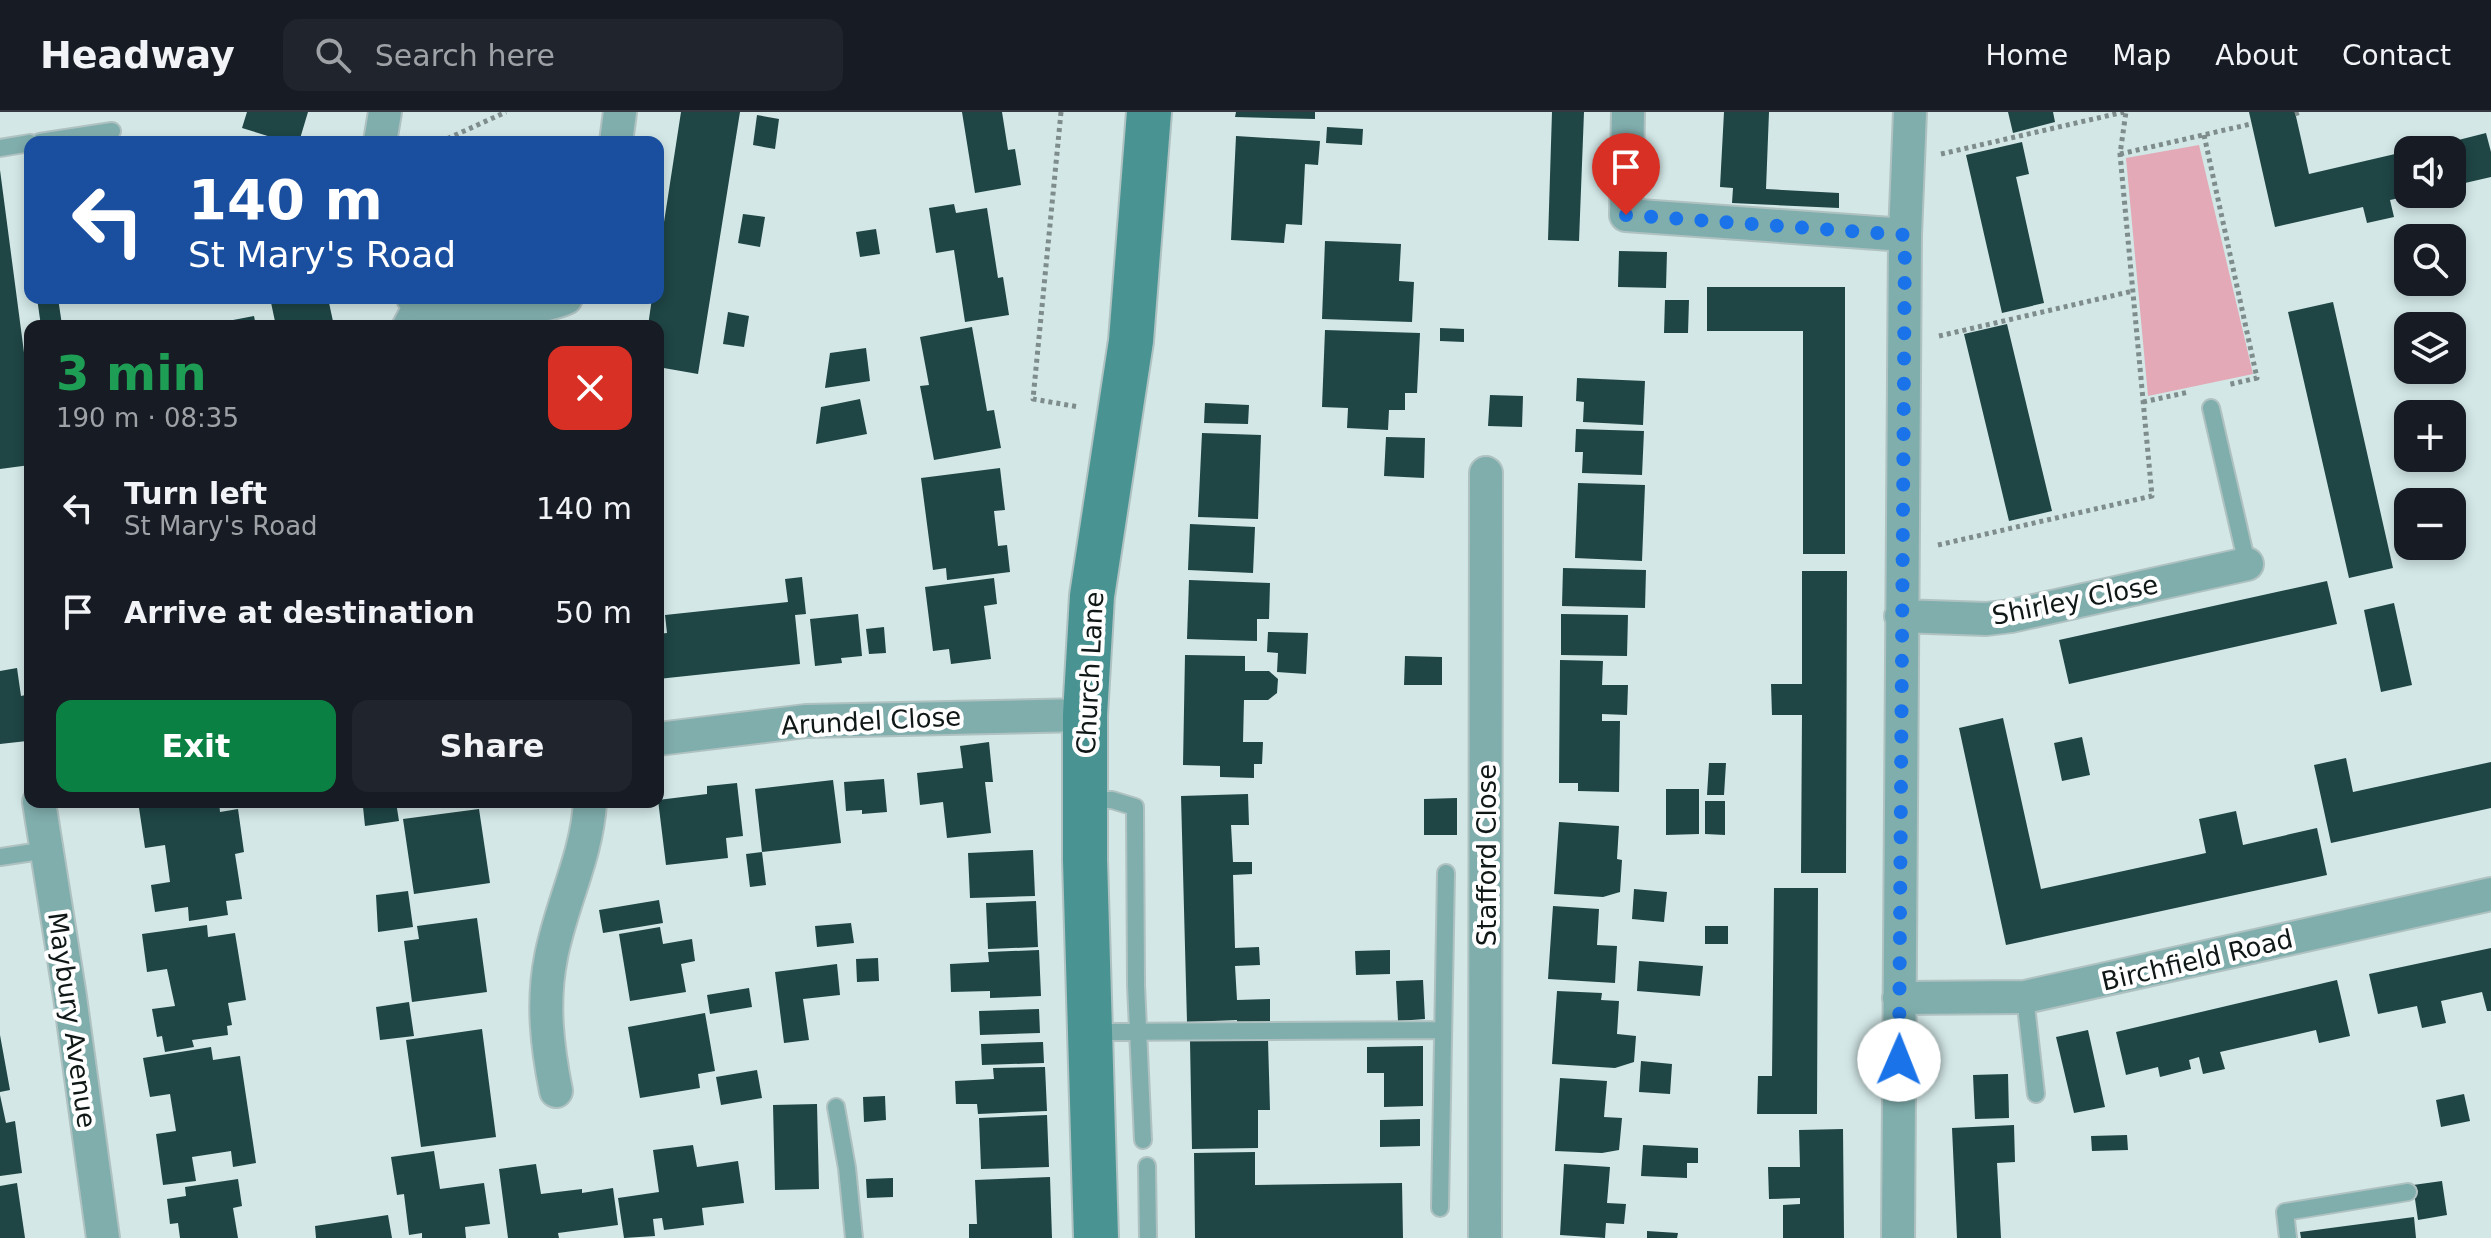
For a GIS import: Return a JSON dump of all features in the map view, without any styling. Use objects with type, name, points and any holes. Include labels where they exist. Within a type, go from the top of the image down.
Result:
[{"type":"street","points":[[381,136],[385,112]]},
{"type":"street","points":[[617,136],[620,112]]},
{"type":"street","name":"Church Lane","points":[[1096,1238],[1085,715],[1092,596],[1131,341],[1149,112]]},
{"type":"street","points":[[1628,112],[1626,215],[1905,235]]},
{"type":"street","points":[[1898,1238],[1901,550],[1905,235],[1910,112]]},
{"type":"street","points":[[409,308],[421,308],[458,319],[548,304]]},
{"type":"street","name":"Stafford Close","points":[[1485,1238],[1486,473]]},
{"type":"street","name":"Shirley Close","points":[[1901,616],[1986,619],[2011,616],[2247,564]]},
{"type":"street","name":"Arundel Close","points":[[664,738],[806,721],[1085,715]]},
{"type":"street","name":"Maybury Avenue","points":[[40,808],[103,1238]]},
{"type":"street","points":[[556,1091],[547,1046],[547,987],[551,956],[582,853],[589,808]]},
{"type":"street","name":"Birchfield Road","points":[[1899,998],[2025,997],[2491,894]]},
{"type":"lane","points":[[79,136],[112,131]]},
{"type":"lane","points":[[0,148],[24,144]]},
{"type":"lane","points":[[2211,408],[2247,564]]},
{"type":"lane","points":[[1085,800],[1112,800],[1135,807],[1136,985],[1143,1140]]},
{"type":"lane","points":[[0,857],[47,850]]},
{"type":"lane","points":[[1440,1208],[1446,873]]},
{"type":"lane","points":[[2025,997],[2036,1094]]},
{"type":"lane","points":[[1091,1032],[1443,1030]]},
{"type":"lane","points":[[836,1107],[847,1168],[854,1238]]},
{"type":"lane","points":[[1147,1166],[1148,1238]]},
{"type":"lane","points":[[2288,1238],[2285,1212],[2408,1192]]},
{"type":"path","points":[[453,136],[506,112]]},
{"type":"path","points":[[1061,112],[1033,399],[1120,413]]},
{"type":"path","points":[[1901,550],[2152,496],[2120,154],[2125,112],[1908,162]]},
{"type":"path","points":[[2120,154],[2251,124]]},
{"type":"path","points":[[2204,135],[2257,378],[2215,387]]},
{"type":"path","points":[[1904,344],[2133,291]]},
{"type":"path","points":[[2143,402],[2200,390]]},
{"type":"shaded area","points":[[2199,145],[2253,374],[2148,396],[2126,158]]},
{"type":"building","points":[[247,112],[308,112],[301,136],[268,136],[242,128]]},
{"type":"building","points":[[681,112],[740,112],[698,374],[664,368],[664,320],[649,320],[651,304],[664,304],[664,222]]},
{"type":"building","points":[[962,112],[1002,112],[1008,150],[1015,149],[1021,185],[975,193]]},
{"type":"building","points":[[1236,112],[1315,112],[1315,119],[1235,117]]},
{"type":"building","points":[[1552,112],[1584,112],[1579,241],[1548,240]]},
{"type":"building","points":[[1724,112],[1769,112],[1766,189],[1839,193],[1839,208],[1732,203],[1733,188],[1720,187]]},
{"type":"building","points":[[2008,112],[2053,112],[2055,122],[2013,133]]},
{"type":"building","points":[[2249,112],[2295,112],[2309,174],[2394,154],[2394,199],[2390,200],[2394,217],[2367,223],[2363,207],[2275,227]]},
{"type":"building","points":[[757,115],[779,119],[775,149],[753,145]]},
{"type":"building","points":[[1327,127],[1363,129],[1362,145],[1326,143]]},
{"type":"building","points":[[2486,133],[2491,152],[2491,177],[2466,183],[2466,138]]},
{"type":"building","points":[[1236,136],[1320,141],[1318,165],[1305,164],[1302,225],[1286,224],[1284,243],[1231,240]]},
{"type":"building","points":[[2022,142],[2029,174],[2016,177],[2044,303],[2002,313],[1966,155]]},
{"type":"building","points":[[0,170],[24,352],[24,466],[0,469]]},
{"type":"building","points":[[954,204],[956,213],[987,208],[998,278],[1003,277],[1009,315],[965,322],[954,250],[936,253],[929,208]]},
{"type":"building","points":[[743,214],[765,217],[760,247],[738,243]]},
{"type":"building","points":[[876,229],[880,254],[860,257],[856,232]]},
{"type":"building","points":[[1325,241],[1401,244],[1399,281],[1414,282],[1412,322],[1322,319]]},
{"type":"building","points":[[1619,251],[1667,252],[1666,288],[1618,287]]},
{"type":"building","points":[[1707,287],[1845,287],[1845,554],[1803,554],[1803,331],[1707,331]]},
{"type":"building","points":[[1665,300],[1689,300],[1688,333],[1664,333]]},
{"type":"building","points":[[2333,302],[2393,568],[2349,578],[2288,312]]},
{"type":"building","points":[[38,304],[59,304],[61,320],[40,320]]},
{"type":"building","points":[[271,304],[329,304],[333,320],[275,320]]},
{"type":"building","points":[[728,312],[749,316],[744,347],[723,344]]},
{"type":"building","points":[[254,316],[255,320],[233,320]]},
{"type":"building","points":[[2007,324],[2052,511],[2009,521],[1964,334]]},
{"type":"building","points":[[972,327],[987,411],[994,410],[1001,448],[934,460],[920,386],[929,385],[920,337]]},
{"type":"building","points":[[1440,328],[1464,329],[1464,342],[1440,341]]},
{"type":"building","points":[[1325,330],[1420,333],[1417,393],[1405,393],[1405,410],[1389,410],[1388,430],[1347,428],[1348,408],[1322,407]]},
{"type":"building","points":[[866,348],[870,381],[825,388],[830,353]]},
{"type":"building","points":[[1577,378],[1645,381],[1643,425],[1583,422],[1584,402],[1576,401]]},
{"type":"building","points":[[1490,395],[1523,396],[1522,427],[1488,426]]},
{"type":"building","points":[[860,399],[867,434],[816,444],[821,407]]},
{"type":"building","points":[[1205,403],[1249,405],[1248,424],[1204,423]]},
{"type":"building","points":[[1576,429],[1644,431],[1642,475],[1582,473],[1583,452],[1575,452]]},
{"type":"building","points":[[1202,433],[1261,435],[1258,519],[1198,517]]},
{"type":"building","points":[[1386,437],[1425,438],[1424,478],[1384,476]]},
{"type":"building","points":[[1000,468],[1005,510],[994,511],[998,546],[1007,545],[1010,572],[947,580],[946,568],[933,570],[921,478]]},
{"type":"building","points":[[1578,483],[1645,485],[1642,561],[1575,558]]},
{"type":"building","points":[[1190,524],[1255,527],[1253,573],[1188,570]]},
{"type":"building","points":[[1563,568],[1646,570],[1645,608],[1562,606]]},
{"type":"building","points":[[1802,571],[1847,571],[1846,873],[1801,873],[1802,715],[1772,715],[1771,684],[1802,684]]},
{"type":"building","points":[[802,577],[806,614],[795,615],[800,664],[664,678],[665,615],[788,602],[785,579]]},
{"type":"building","points":[[994,578],[997,604],[984,606],[991,659],[951,664],[949,649],[933,651],[925,587]]},
{"type":"building","points":[[1189,580],[1270,583],[1269,619],[1257,619],[1257,641],[1187,639]]},
{"type":"building","points":[[2327,581],[2337,624],[2069,684],[2059,640]]},
{"type":"building","points":[[2394,603],[2412,685],[2381,692],[2364,610]]},
{"type":"building","points":[[858,614],[862,656],[841,658],[842,663],[815,666],[810,619]]},
{"type":"building","points":[[1561,614],[1628,615],[1627,656],[1561,655]]},
{"type":"building","points":[[884,627],[886,653],[869,654],[866,629]]},
{"type":"building","points":[[1268,632],[1308,633],[1306,674],[1277,672],[1278,653],[1267,652]]},
{"type":"building","points":[[1185,655],[1245,656],[1245,671],[1269,671],[1278,679],[1277,693],[1268,700],[1244,700],[1243,742],[1263,742],[1262,764],[1254,764],[1254,778],[1220,777],[1220,766],[1183,765]]},
{"type":"building","points":[[1405,656],[1442,657],[1442,685],[1404,685]]},
{"type":"building","points":[[1560,660],[1603,661],[1602,685],[1628,685],[1627,715],[1602,714],[1602,721],[1620,721],[1619,792],[1578,791],[1578,783],[1559,783]]},
{"type":"building","points":[[17,668],[21,696],[24,695],[24,741],[0,744],[0,671]]},
{"type":"building","points":[[2003,718],[2041,889],[2206,853],[2199,819],[2236,811],[2243,845],[2317,828],[2327,875],[2006,945],[1959,728]]},
{"type":"building","points":[[2082,737],[2090,775],[2062,781],[2054,743]]},
{"type":"building","points":[[989,742],[993,782],[985,782],[991,833],[947,838],[943,802],[920,805],[917,773],[963,768],[960,746]]},
{"type":"building","points":[[2346,758],[2353,792],[2491,762],[2491,808],[2331,843],[2314,765]]},
{"type":"building","points":[[1709,763],[1726,763],[1724,795],[1707,795]]},
{"type":"building","points":[[884,779],[887,812],[862,814],[862,810],[846,811],[844,782]]},
{"type":"building","points":[[833,780],[841,843],[762,852],[755,789]]},
{"type":"building","points":[[737,783],[743,836],[726,838],[728,858],[666,865],[659,808],[664,808],[664,799],[707,794],[707,786]]},
{"type":"building","points":[[1666,789],[1699,789],[1699,834],[1666,835]]},
{"type":"building","points":[[1248,794],[1249,825],[1231,825],[1233,862],[1252,862],[1252,874],[1233,875],[1235,948],[1259,947],[1260,965],[1235,966],[1237,1000],[1270,999],[1270,1025],[1237,1026],[1237,1020],[1187,1022],[1181,796]]},
{"type":"building","points":[[1457,798],[1457,835],[1424,835],[1424,799]]},
{"type":"building","points":[[1705,801],[1725,801],[1725,835],[1705,834]]},
{"type":"building","points":[[139,808],[220,808],[220,812],[238,809],[244,852],[235,854],[242,899],[226,901],[228,915],[189,921],[188,907],[155,912],[151,885],[170,882],[165,845],[145,848]]},
{"type":"building","points":[[363,808],[397,808],[399,821],[365,826]]},
{"type":"building","points":[[479,809],[490,883],[414,894],[403,819]]},
{"type":"building","points":[[1559,822],[1619,826],[1617,859],[1622,860],[1620,892],[1603,897],[1554,894]]},
{"type":"building","points":[[1033,850],[1035,896],[970,898],[968,853]]},
{"type":"building","points":[[762,852],[766,885],[750,887],[746,854]]},
{"type":"building","points":[[1774,888],[1818,888],[1817,1114],[1757,1114],[1758,1076],[1772,1076]]},
{"type":"building","points":[[1634,889],[1667,892],[1664,922],[1632,919]]},
{"type":"building","points":[[408,891],[413,927],[378,932],[376,895]]},
{"type":"building","points":[[659,900],[663,923],[603,933],[599,910]]},
{"type":"building","points":[[1036,901],[1038,947],[988,949],[986,903]]},
{"type":"building","points":[[1553,906],[1599,909],[1597,945],[1617,946],[1615,983],[1548,979]]},
{"type":"building","points":[[477,918],[487,992],[412,1002],[404,941],[419,939],[417,926]]},
{"type":"building","points":[[851,923],[854,943],[817,947],[815,926]]},
{"type":"building","points":[[207,925],[208,937],[235,933],[246,1000],[228,1003],[232,1025],[227,1026],[228,1035],[192,1040],[194,1047],[165,1052],[162,1036],[157,1037],[152,1009],[175,1006],[167,969],[147,972],[142,934]]},
{"type":"building","points":[[1705,926],[1728,926],[1728,944],[1705,944]]},
{"type":"building","points":[[660,927],[663,944],[692,939],[695,961],[681,964],[686,992],[630,1001],[619,934]]},
{"type":"building","points":[[2491,948],[2491,1011],[2487,1011],[2482,992],[2441,1001],[2446,1023],[2422,1028],[2417,1006],[2378,1014],[2369,974]]},
{"type":"building","points":[[1039,950],[1041,996],[990,998],[990,991],[951,992],[950,964],[989,962],[988,952]]},
{"type":"building","points":[[1390,950],[1390,974],[1356,975],[1355,951]]},
{"type":"building","points":[[878,958],[879,981],[857,982],[856,959]]},
{"type":"building","points":[[1639,961],[1703,966],[1700,996],[1637,991]]},
{"type":"building","points":[[837,964],[840,995],[803,999],[809,1040],[784,1043],[775,972]]},
{"type":"building","points":[[1423,980],[1425,1019],[1398,1021],[1396,981]]},
{"type":"building","points":[[2337,980],[2350,1036],[2319,1043],[2316,1030],[2220,1052],[2225,1069],[2203,1074],[2199,1057],[2189,1060],[2191,1069],[2160,1077],[2158,1067],[2126,1075],[2116,1032]]},
{"type":"building","points":[[749,988],[752,1007],[710,1014],[707,995]]},
{"type":"building","points":[[1557,991],[1602,993],[1601,1000],[1619,1001],[1617,1034],[1636,1036],[1634,1062],[1615,1068],[1552,1064]]},
{"type":"building","points":[[409,1002],[414,1036],[380,1040],[376,1007]]},
{"type":"building","points":[[1039,1009],[1040,1033],[980,1035],[979,1011]]},
{"type":"building","points":[[705,1013],[715,1071],[698,1074],[700,1088],[640,1098],[628,1027]]},
{"type":"building","points":[[482,1029],[496,1137],[421,1147],[406,1040]]},
{"type":"building","points":[[2088,1030],[2105,1107],[2074,1113],[2056,1037]]},
{"type":"building","points":[[0,1035],[10,1090],[0,1092]]},
{"type":"building","points":[[1268,1039],[1270,1110],[1258,1110],[1258,1148],[1192,1149],[1190,1041]]},
{"type":"building","points":[[1043,1042],[1044,1063],[982,1065],[981,1044]]},
{"type":"building","points":[[1423,1046],[1423,1106],[1384,1107],[1384,1073],[1367,1073],[1367,1047]]},
{"type":"building","points":[[211,1047],[213,1060],[240,1056],[256,1163],[233,1167],[231,1151],[192,1157],[196,1181],[163,1185],[156,1134],[176,1131],[170,1094],[150,1097],[143,1058]]},
{"type":"building","points":[[1641,1061],[1672,1064],[1670,1094],[1639,1092]]},
{"type":"building","points":[[1045,1067],[1047,1111],[978,1114],[977,1104],[956,1104],[955,1081],[994,1079],[993,1068]]},
{"type":"building","points":[[757,1070],[762,1098],[721,1105],[716,1077]]},
{"type":"building","points":[[2008,1074],[2009,1118],[1975,1119],[1973,1075]]},
{"type":"building","points":[[1560,1078],[1607,1081],[1604,1117],[1622,1118],[1619,1150],[1602,1153],[1555,1151]]},
{"type":"building","points":[[2464,1094],[2470,1121],[2441,1127],[2436,1100]]},
{"type":"building","points":[[0,1095],[6,1123],[15,1121],[22,1173],[0,1176]]},
{"type":"building","points":[[885,1096],[886,1120],[864,1122],[863,1097]]},
{"type":"building","points":[[817,1104],[819,1189],[775,1190],[773,1105]]},
{"type":"building","points":[[1047,1115],[1049,1167],[981,1169],[979,1118]]},
{"type":"building","points":[[1420,1119],[1420,1146],[1380,1147],[1380,1120]]},
{"type":"building","points":[[2014,1125],[2015,1162],[1997,1163],[2001,1238],[1957,1238],[1952,1128]]},
{"type":"building","points":[[1843,1129],[1844,1238],[1783,1238],[1783,1205],[1800,1204],[1800,1198],[1769,1199],[1768,1167],[1800,1167],[1799,1130]]},
{"type":"building","points":[[2127,1135],[2128,1150],[2092,1151],[2091,1136]]},
{"type":"building","points":[[693,1145],[697,1167],[738,1161],[744,1203],[702,1208],[704,1225],[664,1230],[662,1218],[653,1219],[655,1236],[624,1238],[618,1198],[659,1192],[653,1150]]},
{"type":"building","points":[[1643,1145],[1698,1148],[1698,1163],[1687,1163],[1687,1178],[1641,1176]]},
{"type":"building","points":[[434,1151],[440,1189],[484,1183],[490,1224],[465,1227],[466,1238],[422,1238],[422,1233],[409,1235],[404,1194],[397,1195],[391,1157]]},
{"type":"building","points":[[1255,1152],[1255,1185],[1402,1183],[1403,1238],[1195,1238],[1194,1153]]},
{"type":"building","points":[[536,1164],[541,1194],[582,1189],[582,1193],[613,1188],[618,1225],[558,1233],[559,1238],[508,1238],[499,1169]]},
{"type":"building","points":[[1564,1164],[1610,1167],[1607,1203],[1626,1204],[1624,1224],[1606,1223],[1605,1238],[1560,1235]]},
{"type":"building","points":[[1050,1177],[1052,1238],[969,1238],[969,1224],[977,1224],[975,1180]]},
{"type":"building","points":[[893,1178],[893,1197],[867,1198],[866,1179]]},
{"type":"building","points":[[238,1179],[242,1206],[233,1208],[238,1238],[180,1238],[178,1223],[170,1224],[167,1199],[186,1196],[185,1187]]},
{"type":"building","points":[[2442,1181],[2447,1215],[2418,1220],[2413,1185]]},
{"type":"building","points":[[17,1183],[25,1238],[0,1238],[0,1186]]},
{"type":"building","points":[[388,1215],[392,1238],[316,1238],[315,1226]]},
{"type":"building","points":[[2414,1217],[2416,1238],[2301,1238],[2300,1232]]},
{"type":"building","points":[[1647,1231],[1678,1233],[1677,1238],[1647,1238]]},
{"type":"route","points":[[1626,215],[1905,235],[1899,1060]]}]
